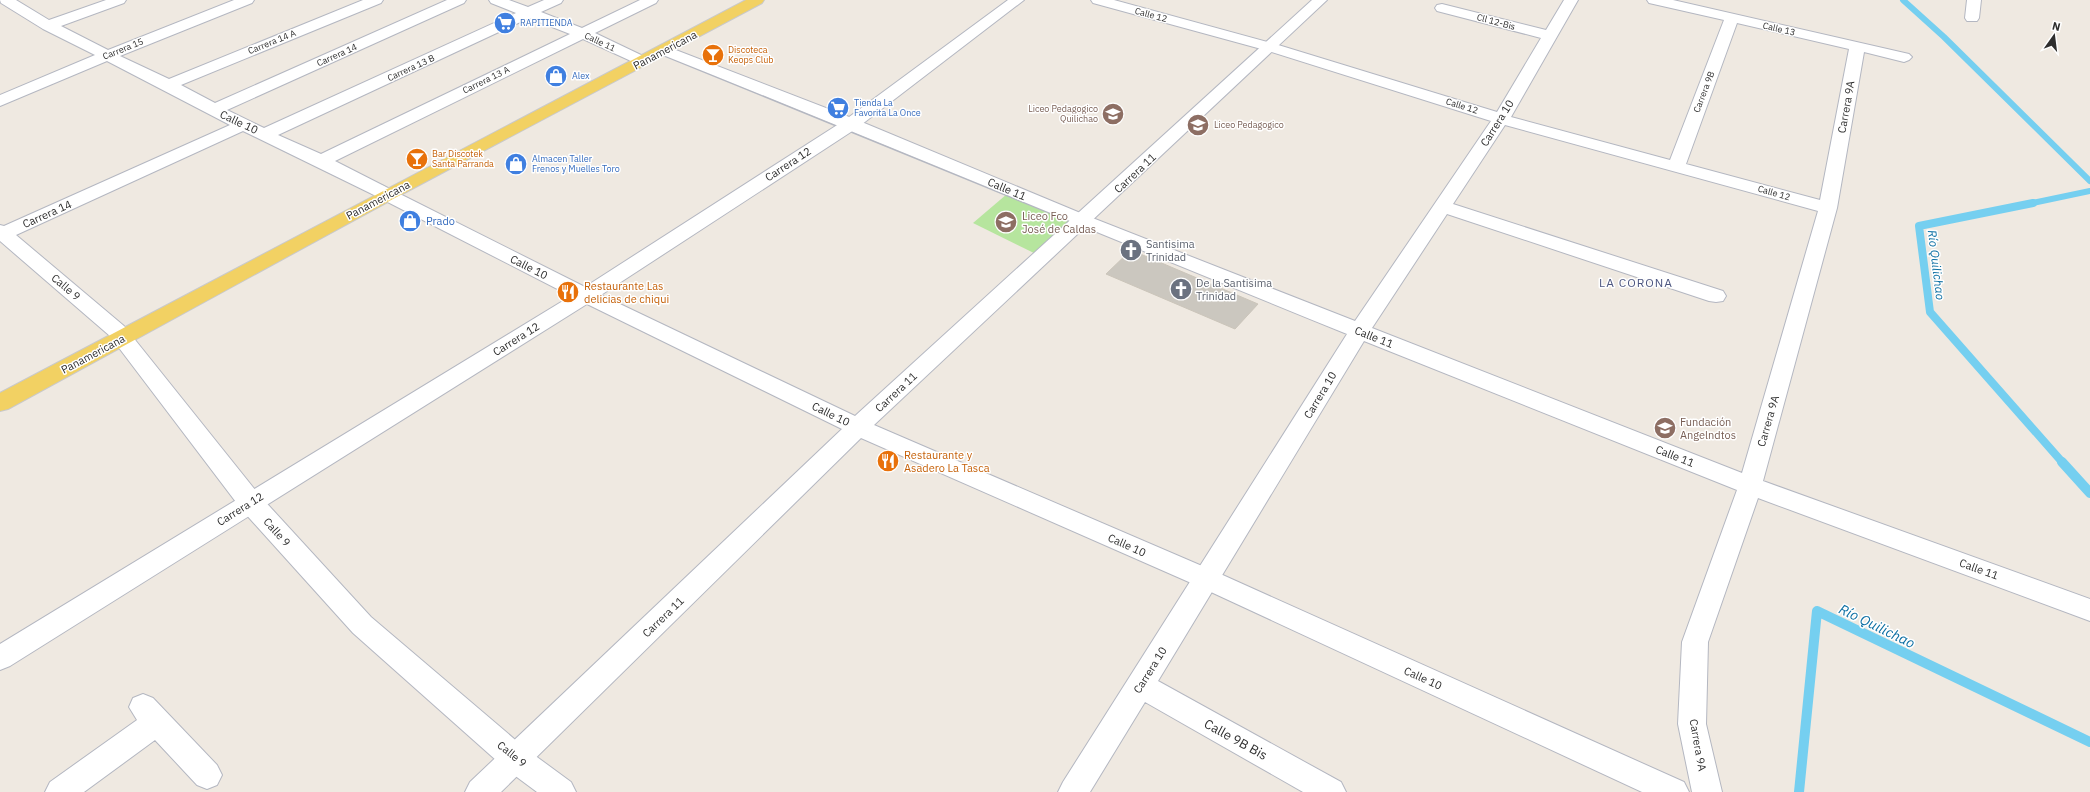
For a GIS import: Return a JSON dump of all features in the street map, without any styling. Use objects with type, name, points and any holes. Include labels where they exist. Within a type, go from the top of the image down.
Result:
[{"type":"main road","name":"Panamericana","points":[[0,403],[120,335],[382,192],[745,0]]},
{"type":"main road","name":"Panamericana","points":[[382,192],[663,50],[757,0]]},
{"type":"main road","name":"Panamericana","points":[[0,392],[120,335]]},
{"type":"street","name":"Calle 10","points":[[6,0],[48,26],[106,56],[168,85],[243,125],[266,134],[321,160],[586,296],[858,427],[1207,579],[1674,792]]},
{"type":"street","points":[[48,26],[119,0]]},
{"type":"street","name":"Carrera 15","points":[[0,101],[106,56],[247,0]]},
{"type":"street","name":"Carrera 14 A","points":[[168,85],[376,0]]},
{"type":"street","name":"Carrera 14","points":[[214,110],[459,0]]},
{"type":"street","name":"Calle 11","points":[[496,0],[582,33],[636,58]]},
{"type":"street","name":"Carrera 13 B","points":[[266,134],[556,0]]},
{"type":"street","name":"Carrera 13 A","points":[[321,160],[651,0]]},
{"type":"street","name":"Carrera 12","points":[[0,658],[586,296],[851,124],[1018,0]]},
{"type":"street","name":"Calle 12","points":[[1098,0],[1270,47],[1501,118],[1828,208]]},
{"type":"street","name":"Carrera 11","points":[[480,792],[516,759],[858,427],[1083,221],[1320,0]]},
{"type":"street","name":"Carrera 10","points":[[1073,792],[1207,579],[1359,332],[1501,118],[1571,0]]},
{"type":"street","name":"Calle 13","points":[[1654,0],[1904,58]]},
{"type":"street","points":[[1972,18],[1974,0]]},
{"type":"street","name":"Cll 12-Bis","points":[[1442,8],[1550,36]]},
{"type":"street","name":"Carrera 9B","points":[[1676,166],[1732,18]]},
{"type":"street","name":"Carrera 9A","points":[[1707,792],[1692,724],[1695,642],[1750,486],[1828,208],[1857,48]]},
{"type":"street","name":"Calle 11","points":[[663,50],[851,124],[1083,221],[1359,332],[1750,486],[2090,610]]},
{"type":"street","name":"Carrera 14","points":[[2,233],[243,125]]},
{"type":"street","points":[[1443,207],[1716,296]]},
{"type":"street","name":"Calle 9","points":[[2,233],[120,335],[251,503],[362,625],[516,759],[561,792]]},
{"type":"street","name":"Calle 9B Bis","points":[[1140,686],[1331,792]]},
{"type":"street","points":[[60,792],[151,714],[207,775]]},
{"type":"green space","points":[[1007,194],[1076,222],[1038,255],[973,223]]},
{"type":"building","name":"De la Santisima Trinidad","points":[[1131,250],[1258,304],[1235,329],[1106,274]]},
{"type":"waterway","name":"Río Quilichao","points":[[1903,0],[1944,37],[2090,181]]},
{"type":"waterway","name":"Río Quilichao","points":[[2028,204],[2090,191]]},
{"type":"waterway","name":"Río Quilichao","points":[[2033,203],[1919,226],[1930,312],[2063,463]]},
{"type":"waterway","name":"Río Quilichao","points":[[2062,462],[2090,493]]},
{"type":"waterway","name":"Río Quilichao","points":[[1799,792],[1817,611],[2090,742]]},
{"type":"place","name":"RAPITIENDA","points":[[505,23]]},
{"type":"place","name":"Discoteca Keops Club","points":[[713,55]]},
{"type":"place","name":"Alex","points":[[556,76]]},
{"type":"place","name":"Tienda La Favorita La Once","points":[[838,108]]},
{"type":"place","name":"Liceo Pedagogico Quilichao","points":[[1113,114]]},
{"type":"place","name":"Liceo Pedagogico","points":[[1198,125]]},
{"type":"place","name":"Bar Discotek Santa Parranda","points":[[417,159]]},
{"type":"place","name":"Almacen Taller Frenos y Muelles Toro","points":[[516,164]]},
{"type":"place","name":"Prado","points":[[410,221]]},
{"type":"place","name":"Liceo Fco José de Caldas","points":[[1006,222]]},
{"type":"place","name":"Santisima Trinidad","points":[[1131,250]]},
{"type":"place","name":"De la Santisima Trinidad","points":[[1181,289]]},
{"type":"place","name":"Restaurante Las delicias de chiqui","points":[[568,292]]},
{"type":"place","name":"Fundación Angelndtos","points":[[1665,428]]},
{"type":"place","name":"Restaurante y Asadero La Tasca","points":[[888,461]]},
{"type":"district","name":"LA CORONA","points":[[1636,283]]}]
